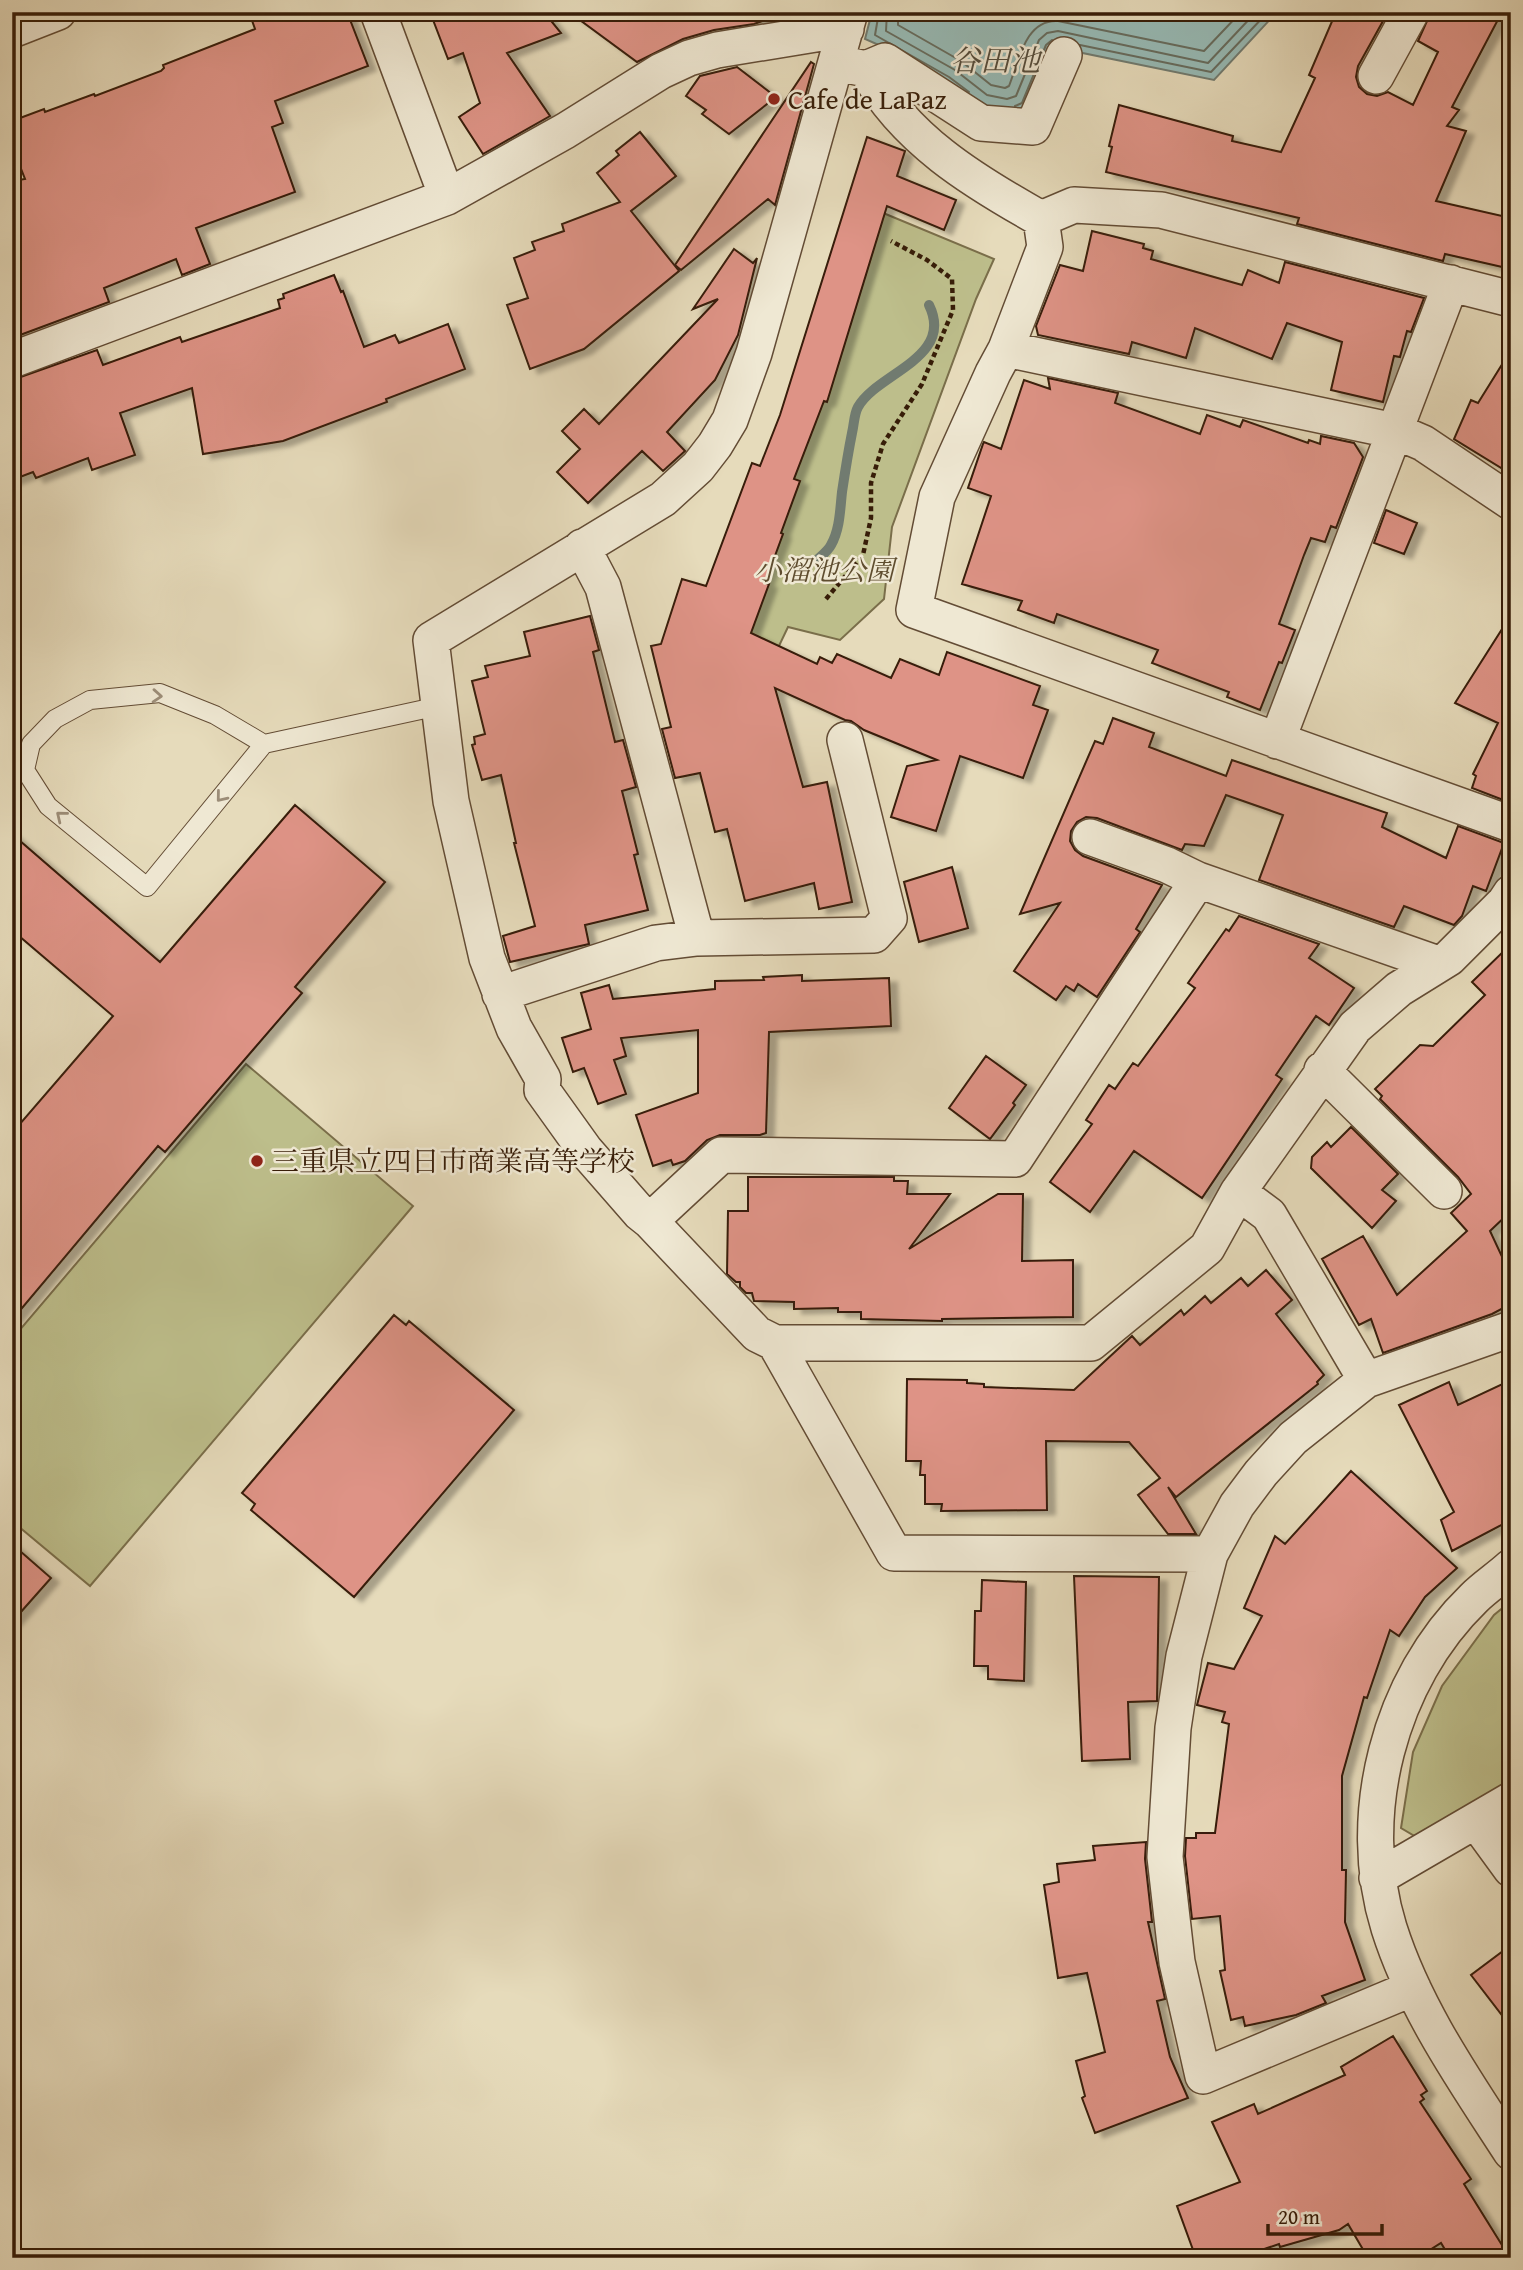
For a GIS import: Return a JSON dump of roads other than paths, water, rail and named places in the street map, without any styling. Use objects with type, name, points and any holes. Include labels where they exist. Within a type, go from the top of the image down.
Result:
[{"type":"street","points":[[12,30],[58,12]]},
{"type":"street","points":[[377,12],[447,197]]},
{"type":"street","points":[[1376,76],[1410,12]]},
{"type":"street","points":[[12,360],[447,197],[565,131],[661,71],[689,58],[848,20],[851,66],[730,420],[698,467],[663,499],[431,640],[452,801],[487,958],[514,1028],[543,1079],[542,1090],[585,1150],[640,1213],[757,1334],[775,1343],[1091,1343],[1207,1248],[1238,1192],[1355,1027],[1399,989],[1449,958],[1504,914]]},
{"type":"street","points":[[851,66],[885,61],[981,123],[1033,127],[1064,55]]},
{"type":"street","points":[[851,66],[878,92],[895,114],[961,172],[1041,219]]},
{"type":"street","points":[[1041,219],[1074,205],[1161,210],[1511,299]]},
{"type":"street","points":[[1041,219],[1045,247],[1006,349],[937,497],[914,610],[1511,824]]},
{"type":"street","points":[[1277,741],[1451,283]]},
{"type":"street","points":[[1006,349],[1395,431],[1423,443],[1511,502]]},
{"type":"street","points":[[582,547],[603,587],[697,938]]},
{"type":"street","points":[[500,994],[656,943],[697,938],[874,935],[890,918],[845,740]]},
{"type":"street","points":[[1090,837],[1167,865],[1198,880],[1438,964]]},
{"type":"street","points":[[650,1222],[721,1156],[1015,1159],[1198,880]]},
{"type":"street","points":[[1322,1070],[1444,1191]]},
{"type":"street","points":[[1238,1192],[1269,1214],[1366,1380]]},
{"type":"street","points":[[1413,1988],[1203,2076],[1177,1962],[1165,1857],[1173,1728],[1184,1656],[1210,1554],[1237,1505],[1261,1473],[1293,1438],[1366,1380],[1509,1333]]},
{"type":"street","points":[[775,1343],[894,1553],[1210,1554]]},
{"type":"street","points":[[1511,1567],[1474,1599],[1447,1630],[1425,1662],[1392,1728],[1383,1766],[1376,1825],[1377,1878],[1389,1928],[1413,1988],[1438,2037],[1511,2152]]},
{"type":"street","points":[[1377,1878],[1511,1800]]},
{"type":"street","points":[[1476,1821],[1511,1869]]},
{"type":"lane","points":[[264,744],[215,715],[160,693],[90,700],[55,719],[31,744],[25,770],[48,806],[147,887],[264,744],[439,706]]},
{"type":"water","name":"谷田池","points":[[872,12],[1277,12],[1214,80],[1053,47],[1027,111],[980,110],[890,50],[865,39]]},
{"type":"waterway","points":[[816,561],[830,547],[836,532],[858,407],[868,395],[923,352],[932,339],[934,323],[929,305]]},
{"type":"place","name":"Cafe de LaPaz","points":[[774,99]]},
{"type":"place","name":"三重県立四日市商業高等学校","points":[[257,1161]]},
{"type":"park label","name":"小溜池公園","points":[[824,570]]}]
